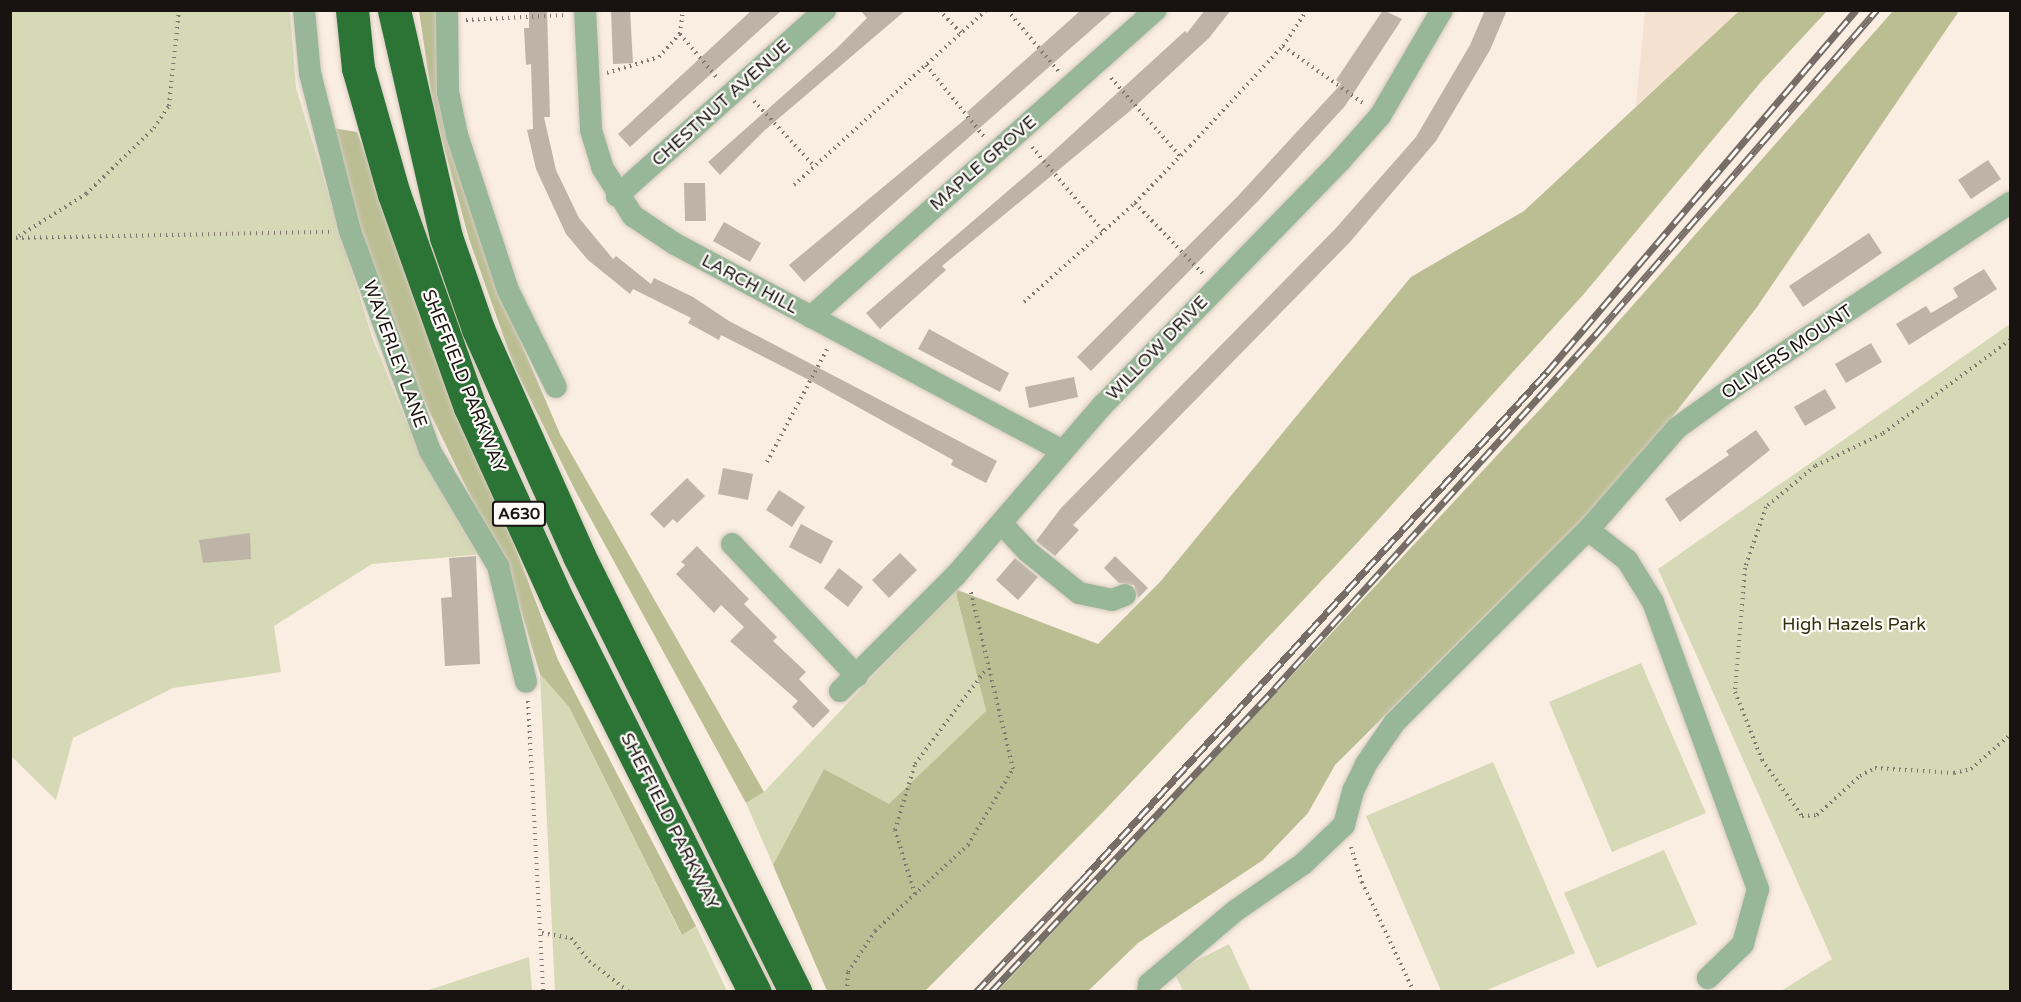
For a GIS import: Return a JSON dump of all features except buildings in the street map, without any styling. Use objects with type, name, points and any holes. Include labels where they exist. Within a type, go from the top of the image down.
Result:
[{"type":"highway","name":"A630","points":[[340,10],[358,68]]},
{"type":"highway","name":"SHEFFIELD PARKWAY","points":[[352,10],[358,68],[394,194],[470,407],[558,601],[651,778],[755,992]]},
{"type":"highway","name":"SHEFFIELD PARKWAY","points":[[394,10],[446,237],[501,386],[579,556],[795,992]]},
{"type":"highway","name":"A630","points":[[401,10],[404,60]]},
{"type":"street","name":"WAVERLEY LANE","points":[[304,10],[310,73],[350,231],[430,451],[498,566],[526,682]]},
{"type":"street","name":"CHESTNUT AVENUE","points":[[617,196],[825,10]]},
{"type":"street","name":"MAPLE GROVE","points":[[811,316],[1156,10]]},
{"type":"street","name":"WILLOW DRIVE","points":[[840,691],[1002,524],[1060,450],[1380,116],[1442,10]]},
{"type":"street","name":"LARCH HILL","points":[[585,12],[591,130],[602,167],[617,196],[652,231],[1060,450]]},
{"type":"street","points":[[447,16],[448,92],[457,135],[507,290],[556,387]]},
{"type":"street","name":"OLIVERS MOUNT","points":[[1344,825],[1353,791],[1366,764],[1395,722],[1588,530],[1677,428],[1694,414],[2010,204]]},
{"type":"street","points":[[1002,524],[1027,551],[1079,593],[1112,600],[1125,594]]},
{"type":"street","points":[[1588,530],[1627,560],[1653,602],[1676,656],[1758,889],[1743,944],[1708,978]]},
{"type":"street","points":[[732,544],[857,676]]},
{"type":"street","points":[[1148,992],[1149,984],[1218,925],[1303,864],[1344,825]]},
{"type":"path","points":[[18,237],[86,194],[154,128],[169,106],[179,10]]},
{"type":"path","points":[[589,76],[627,70],[659,57],[680,34],[683,10]]},
{"type":"path","points":[[939,10],[961,33]]},
{"type":"path","points":[[794,185],[986,10]]},
{"type":"path","points":[[1007,10],[1071,86]]},
{"type":"path","points":[[1024,302],[1135,203],[1283,46],[1307,10]]},
{"type":"path","points":[[447,16],[585,12]]},
{"type":"path","points":[[680,34],[814,166]]},
{"type":"path","points":[[1283,46],[1380,116]]},
{"type":"path","points":[[1097,63],[1180,156]]},
{"type":"path","points":[[926,65],[995,152]]},
{"type":"path","points":[[1019,132],[1103,231]]},
{"type":"path","points":[[1135,203],[1216,287]]},
{"type":"path","points":[[10,238],[350,231]]},
{"type":"path","points":[[767,462],[837,330]]},
{"type":"path","points":[[2010,340],[1882,434],[1815,466],[1766,507],[1745,568],[1735,692],[1762,760],[1802,816],[1817,815],[1860,776],[1875,768],[1954,773],[1971,769],[2010,735]]},
{"type":"path","points":[[847,992],[848,972],[875,931],[968,845],[1013,769],[987,668],[970,588]]},
{"type":"path","points":[[915,894],[895,830],[915,764],[987,668]]},
{"type":"path","points":[[526,682],[542,933],[543,992]]},
{"type":"path","points":[[1344,825],[1362,882],[1414,992]]},
{"type":"path","points":[[542,933],[571,938],[589,961],[629,992]]},
{"type":"shaded area","points":[[1645,11],[1739,11],[1636,106]]},
{"type":"green space","points":[[10,11],[290,11],[296,88],[372,337],[406,421],[484,554],[372,564],[274,626],[281,672],[173,688],[73,738],[56,800],[11,756]]},
{"type":"green space","points":[[419,11],[440,11],[442,107],[521,343],[560,434],[764,792],[746,803],[575,490],[514,366],[469,239],[433,106]]},
{"type":"green space","points":[[1739,11],[1827,11],[1760,83],[1583,295],[1358,542],[1104,811],[925,991],[827,991],[773,865],[824,769],[889,804],[986,711],[955,589],[1098,644],[1160,582],[1411,277],[1524,211]]},
{"type":"green space","points":[[1893,11],[1959,11],[1757,307],[1629,473],[1335,765],[1308,813],[1263,860],[1138,943],[1088,991],[997,992],[1557,391]]},
{"type":"green space","points":[[333,128],[357,132],[558,660],[696,926],[682,935],[569,707],[540,674],[513,584],[404,359],[361,235]]},
{"type":"green space","name":"High Hazels Park","points":[[2010,324],[2010,991],[1781,991],[1832,959],[1658,569]]},
{"type":"green space","points":[[955,589],[986,711],[889,805],[824,769],[773,865],[746,803],[764,792]]},
{"type":"green space","points":[[1641,663],[1706,813],[1612,852],[1549,702]]},
{"type":"green space","points":[[540,674],[569,707],[681,934],[696,926],[727,991],[555,991]]},
{"type":"green space","points":[[1493,762],[1575,953],[1485,991],[1441,991],[1366,816]]},
{"type":"green space","points":[[1664,850],[1697,924],[1597,968],[1564,893]]},
{"type":"green space","points":[[1229,944],[1251,991],[1183,991],[1174,972]]},
{"type":"green space","points":[[529,957],[532,991],[426,991]]},
{"type":"railway","points":[[976,992],[1082,880],[1547,372],[1856,10]]},
{"type":"railway","points":[[991,992],[1275,688],[1596,334],[1877,10]]}]
